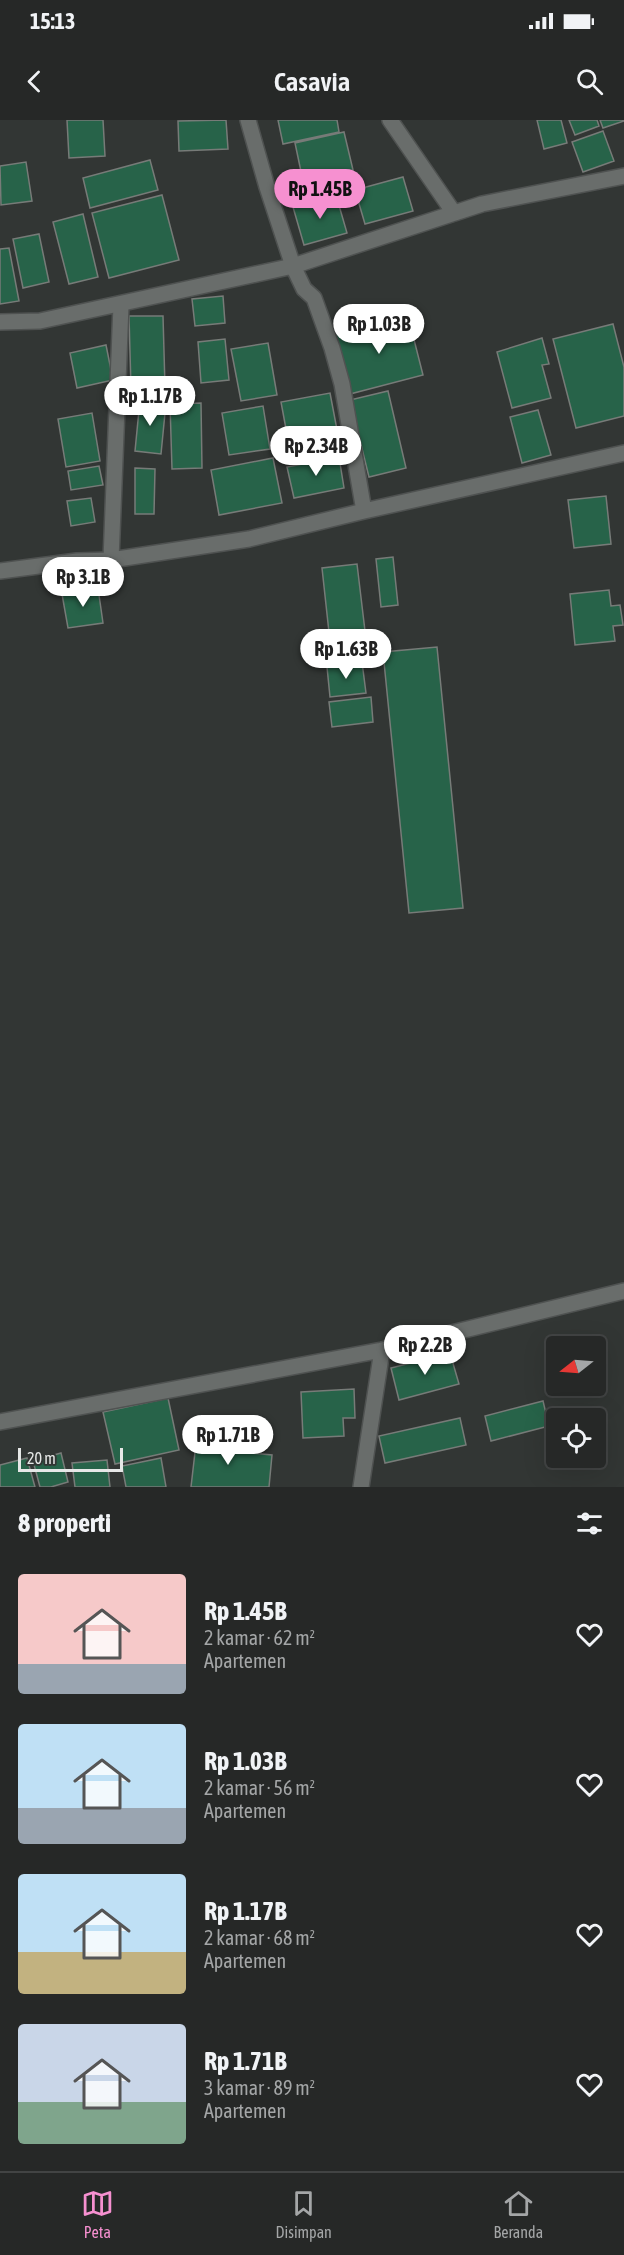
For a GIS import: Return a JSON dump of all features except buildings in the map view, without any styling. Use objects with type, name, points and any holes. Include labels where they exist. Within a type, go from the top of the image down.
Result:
[{"type":"street","points":[[248,120],[293,266],[304,289],[314,298],[340,375],[364,511]]},
{"type":"street","points":[[390,120],[454,213]]},
{"type":"street","points":[[0,322],[40,321],[293,266],[482,204],[624,176]]},
{"type":"street","points":[[111,560],[121,305]]},
{"type":"street","points":[[0,571],[76,561],[111,560],[249,539],[624,453]]},
{"type":"street","points":[[0,1422],[382,1350],[624,1291]]},
{"type":"street","points":[[361,1487],[382,1350]]}]
